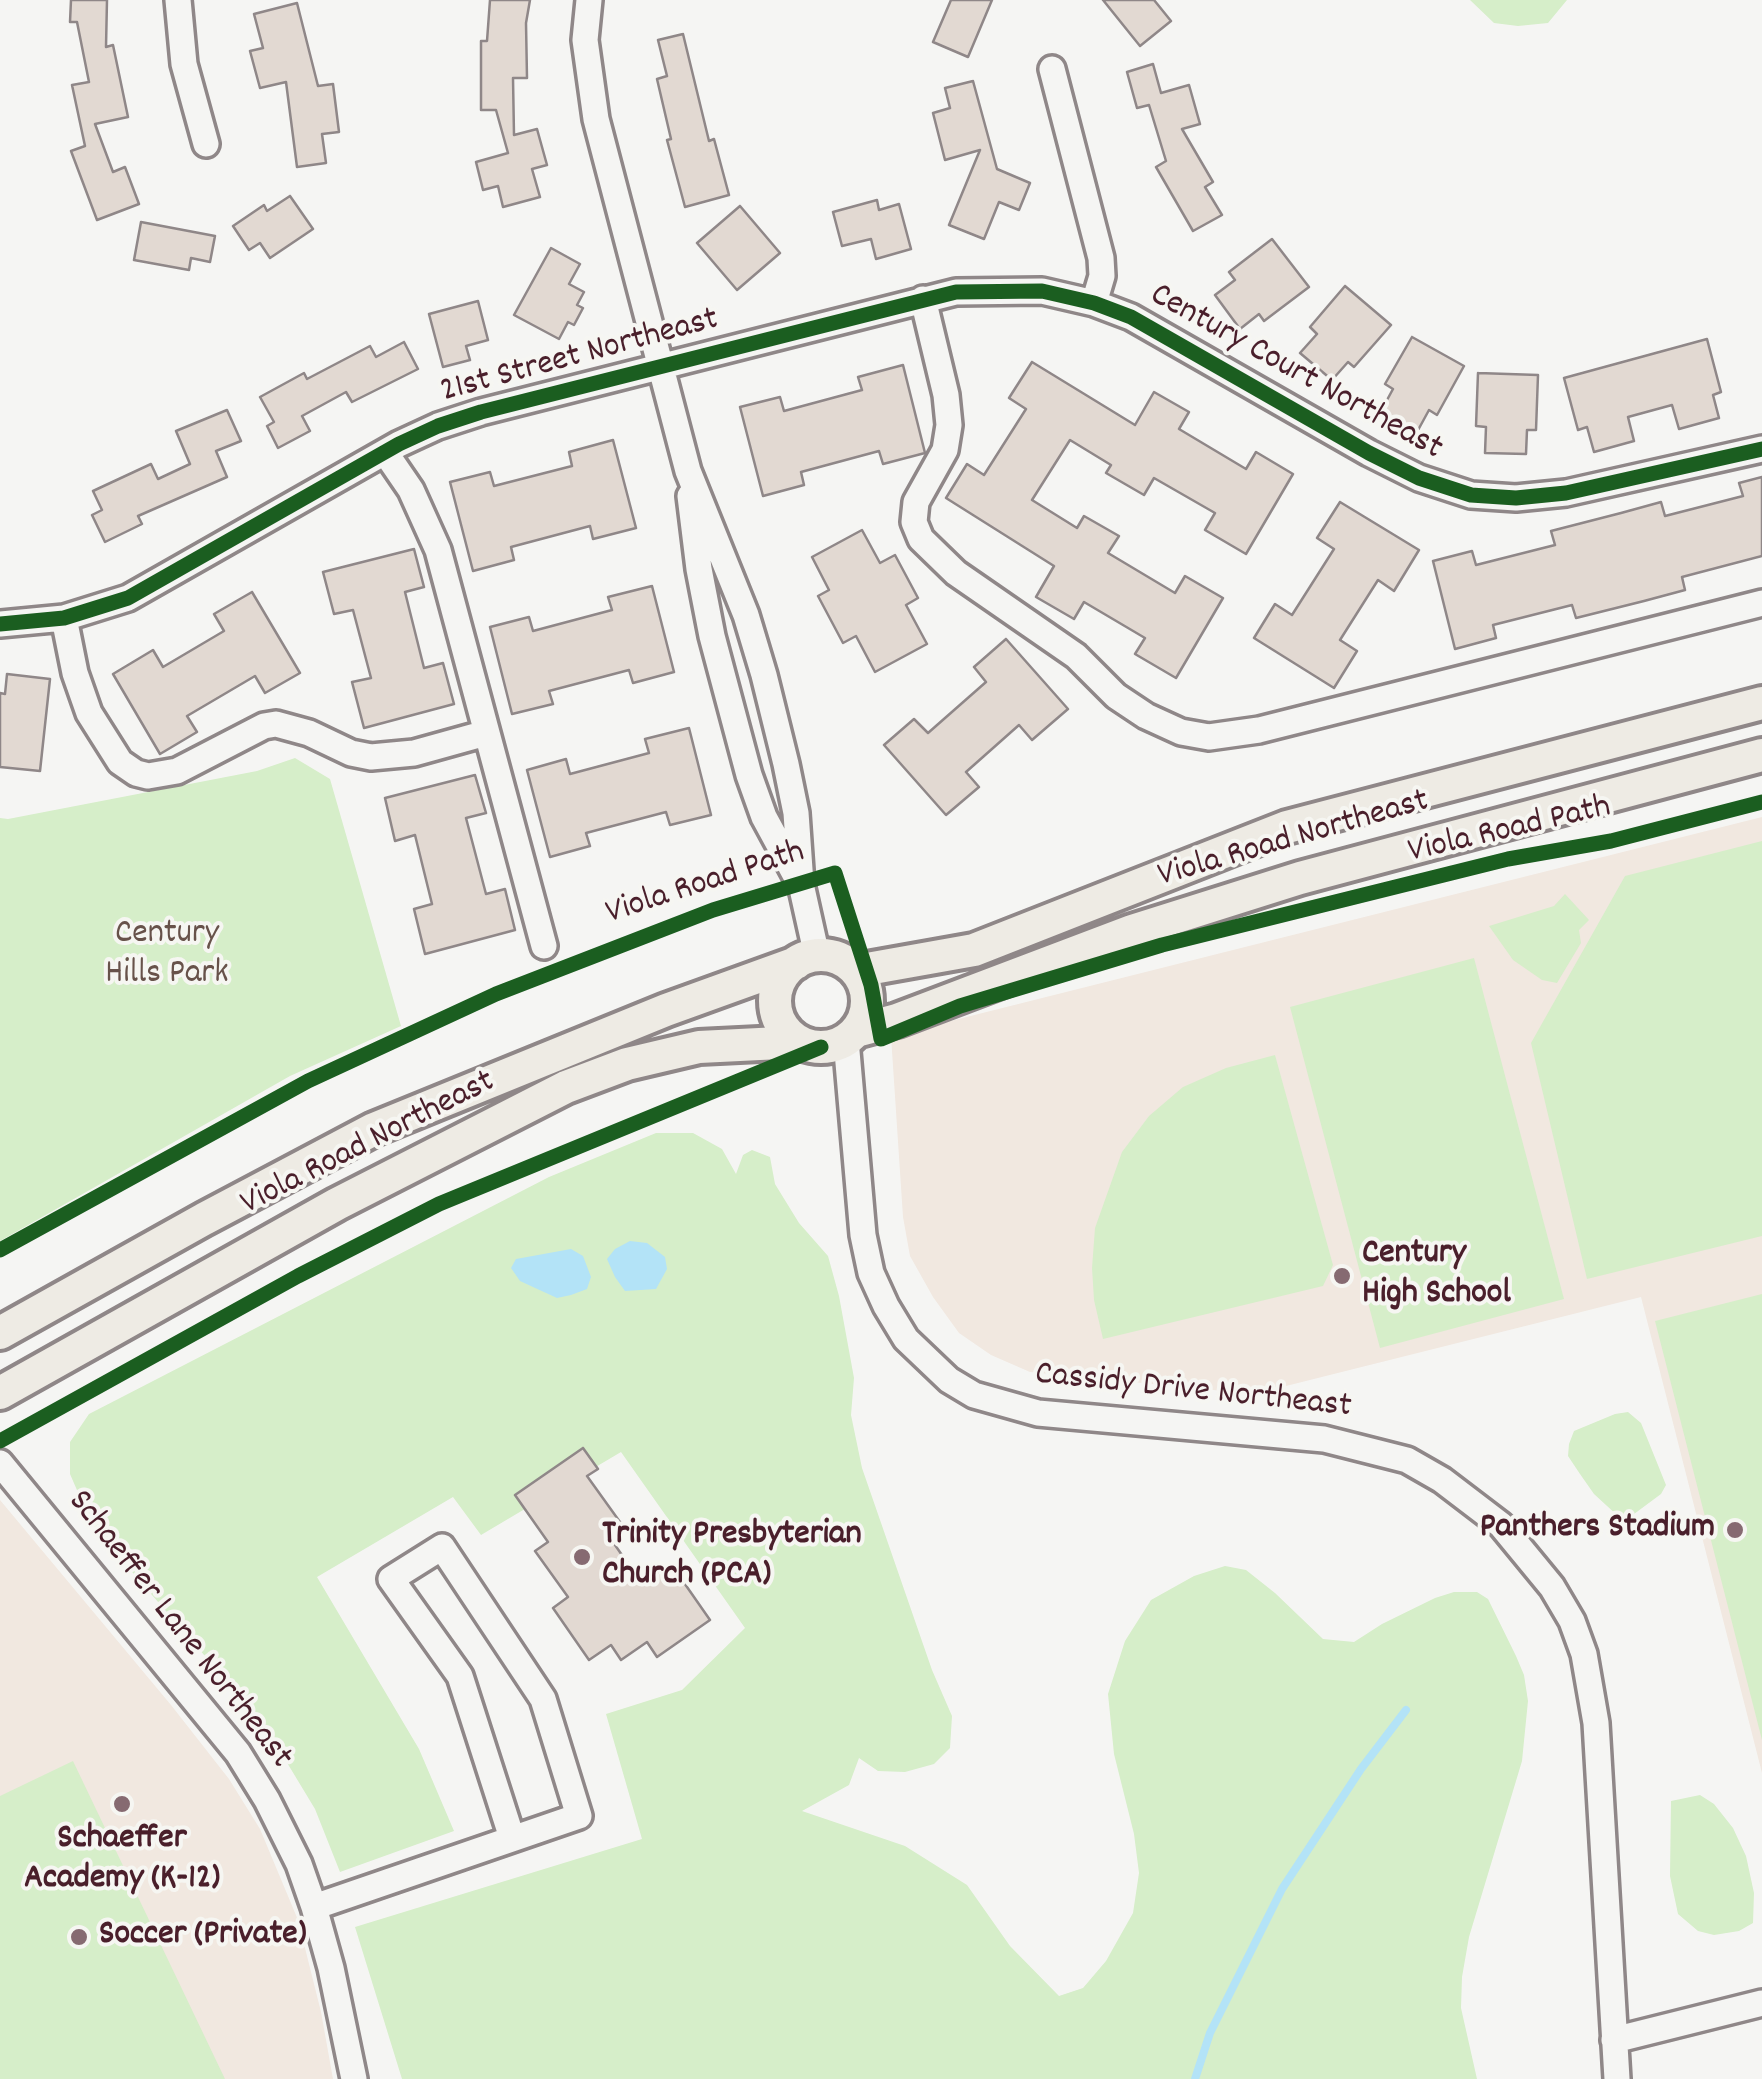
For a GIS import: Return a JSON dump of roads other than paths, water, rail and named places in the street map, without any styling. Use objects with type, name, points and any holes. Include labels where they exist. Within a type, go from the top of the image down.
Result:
[{"type":"main road","name":"Viola Road Northeast","points":[[856,971],[974,950],[1287,828],[1762,703]]},
{"type":"main road","name":"Viola Road Northeast","points":[[851,1036],[1132,931],[1300,878],[1762,754]]},
{"type":"main road","points":[[834,957],[856,971],[867,994],[867,1008],[851,1036],[821,1048],[800,1042],[786,1032],[776,1008],[779,982],[806,959],[834,957]]},
{"type":"main road","name":"Viola Road Northeast","points":[[0,1332],[374,1129],[666,1010],[806,959]]},
{"type":"main road","name":"Viola Road Northeast","points":[[0,1393],[258,1246],[566,1088],[627,1064],[700,1047],[800,1042]]},
{"type":"street","points":[[178,0],[184,64],[206,144]]},
{"type":"street","points":[[588,0],[585,40],[589,84],[660,367],[688,471],[746,615],[796,814],[806,959]]},
{"type":"street","points":[[1052,69],[1101,258],[1102,276],[1094,302]]},
{"type":"street","name":"21st Street Northeast","points":[[0,624],[64,618],[110,605],[152,586],[418,434],[480,412],[956,292],[1042,291],[1094,302]]},
{"type":"street","points":[[924,299],[946,394],[949,426],[945,450],[916,502],[914,522],[922,539],[956,574],[1076,656],[1116,696],[1181,732],[1209,737],[1259,730],[1762,603]]},
{"type":"street","name":"Century Court Northeast","points":[[1094,302],[1132,317],[1369,453],[1419,478],[1470,495],[1516,498],[1566,493],[1762,448]]},
{"type":"street","points":[[386,452],[434,536],[544,946]]},
{"type":"street","points":[[688,471],[699,569],[740,740],[764,817],[800,884]]},
{"type":"street","points":[[64,618],[75,673],[89,713],[120,762],[136,773],[161,776],[177,771],[264,726],[276,724],[371,757],[414,753],[486,733]]},
{"type":"street","name":"Cassidy Drive Northeast","points":[[851,1036],[862,1235],[872,1273],[906,1338],[948,1380],[974,1396],[1038,1413],[1324,1439],[1407,1460],[1442,1480],[1501,1524],[1528,1556],[1572,1622],[1592,1692],[1617,2079]]},
{"type":"street","name":"Schaeffer Lane Northeast","points":[[0,1464],[238,1753],[300,1864],[331,1968],[354,2079]]},
{"type":"street","points":[[314,1907],[579,1816],[543,1699],[442,1546],[391,1579],[460,1676],[512,1838]]},
{"type":"street","points":[[1614,2040],[1762,2003]]},
{"type":"water","points":[[630,1241],[647,1243],[665,1257],[667,1269],[656,1289],[625,1291],[615,1277],[607,1259]]},
{"type":"water","points":[[571,1249],[583,1256],[591,1277],[587,1289],[571,1295],[557,1298],[520,1281],[511,1268],[516,1259]]},
{"type":"waterway","points":[[1195,2079],[1210,2033],[1282,1889],[1361,1769],[1406,1710]]},
{"type":"place","name":"Century High School","points":[[1342,1276]]},
{"type":"place","name":"Panthers Stadium","points":[[1735,1530]]},
{"type":"place","name":"Trinity Presbyterian Church (PCA)","points":[[582,1557]]},
{"type":"place","name":"Schaeffer Academy (K-12)","points":[[122,1804]]},
{"type":"place","name":"Soccer (Private)","points":[[79,1937]]},
{"type":"park label","name":"Century Hills Park","points":[[167,956]]}]
